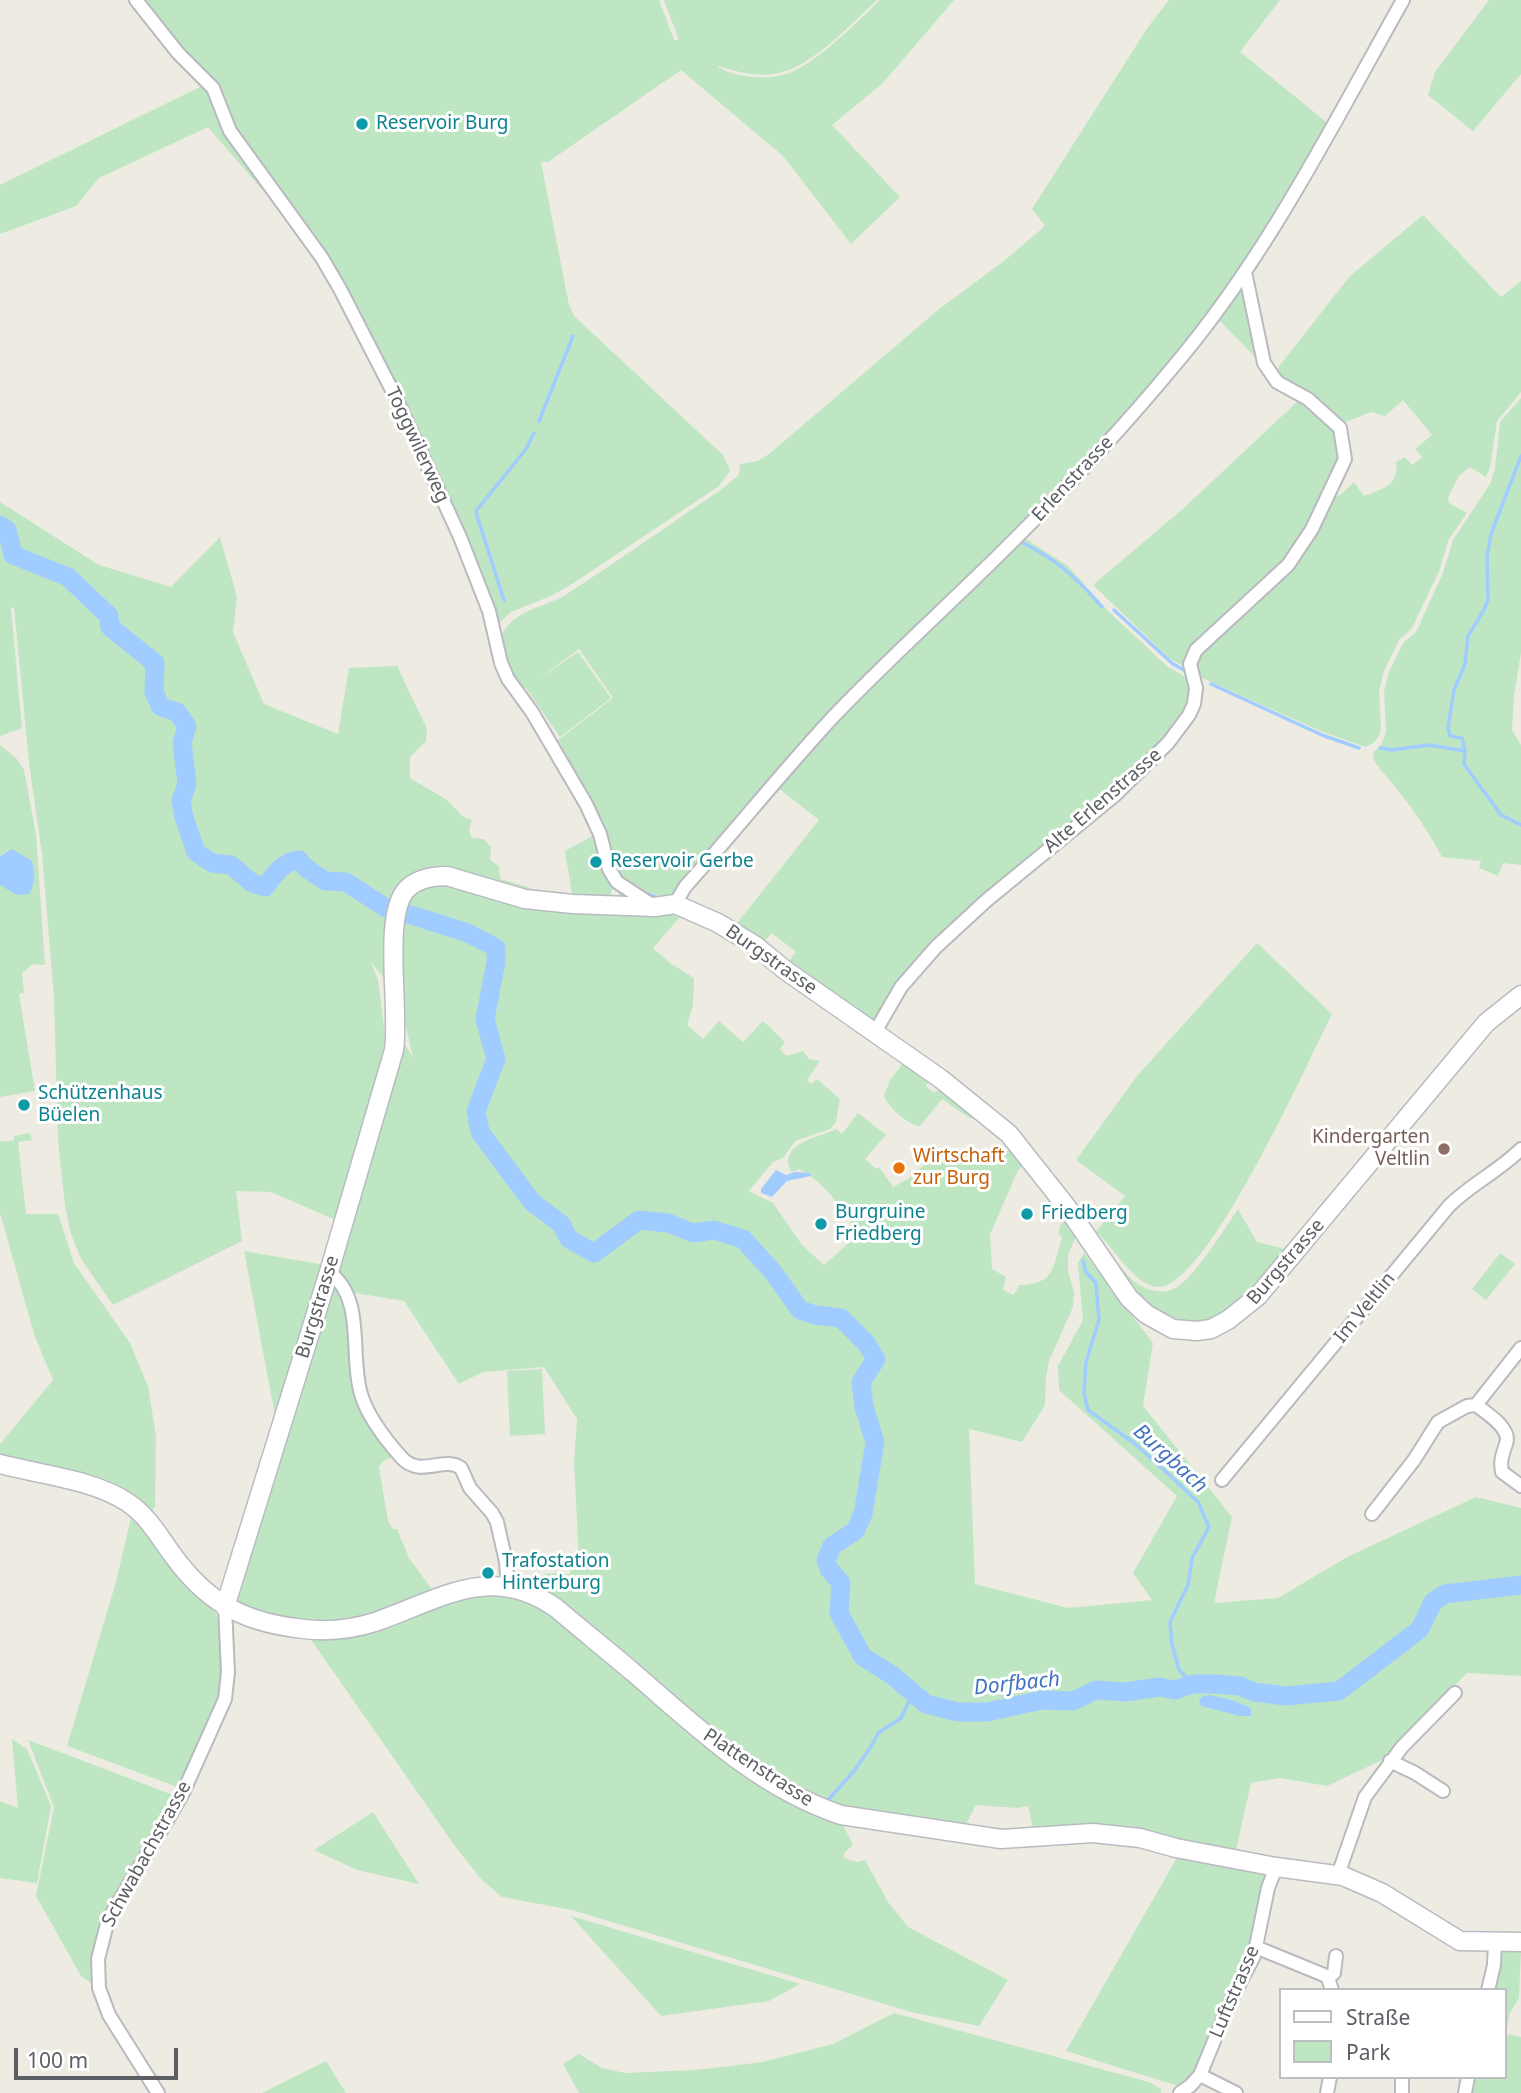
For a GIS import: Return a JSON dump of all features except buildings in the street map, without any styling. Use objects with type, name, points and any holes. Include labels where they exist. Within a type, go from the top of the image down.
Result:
[{"type":"street","name":"Toggwilerweg","points":[[136,0],[178,53],[213,88],[230,131],[328,269],[396,396],[460,537],[489,611],[501,663],[508,679],[586,804],[600,834],[612,876],[655,907]]},
{"type":"street","name":"Erlenstrasse","points":[[675,904],[685,887],[832,719],[1022,533],[1102,449],[1176,365],[1245,272],[1285,210],[1336,124],[1403,0]]},
{"type":"street","name":"Alte Erlenstrasse","points":[[875,1032],[901,987],[936,947],[987,900],[1115,795],[1168,743],[1194,704],[1196,688],[1189,664],[1196,650],[1288,565],[1329,496],[1345,459],[1340,428],[1319,407],[1277,382],[1269,372],[1258,346],[1245,272]]},
{"type":"street","name":"Burgstrasse","points":[[225,1607],[329,1272],[394,1050],[394,919],[400,899],[407,888],[415,883],[439,876],[458,878],[525,899],[655,907],[675,904],[739,934],[984,1112],[1009,1134],[1066,1206],[1137,1306],[1158,1322],[1173,1329],[1211,1329],[1228,1320],[1258,1296],[1486,1023],[1521,995]]},
{"type":"street","name":"Im Veltlin","points":[[1222,1480],[1449,1206],[1521,1149]]},
{"type":"street","points":[[329,1272],[341,1282],[349,1301],[360,1394],[372,1417],[408,1464],[419,1467],[449,1464],[461,1468],[470,1488],[492,1513],[496,1522],[506,1562],[508,1587]]},
{"type":"street","points":[[1372,1514],[1414,1460],[1438,1422],[1467,1406],[1476,1405],[1521,1348]]},
{"type":"street","points":[[1476,1405],[1506,1432],[1508,1441],[1500,1460],[1502,1472],[1521,1486]]},
{"type":"street","name":"Plattenstrasse","points":[[0,1464],[109,1492],[130,1504],[151,1524],[182,1568],[202,1589],[225,1607],[252,1619],[310,1629],[347,1628],[373,1622],[451,1592],[477,1587],[508,1587],[535,1595],[555,1608],[712,1742],[787,1791],[841,1815],[1001,1839],[1093,1833],[1140,1838],[1176,1848],[1276,1867],[1338,1875],[1372,1887],[1460,1941],[1521,1942]]},
{"type":"street","name":"Schwabachstrasse","points":[[158,2093],[109,2015],[99,1988],[98,1959],[108,1920],[183,1795],[225,1699],[228,1672],[225,1607]]},
{"type":"street","points":[[1338,1875],[1365,1797],[1391,1761],[1455,1693]]},
{"type":"street","points":[[1391,1761],[1443,1791]]},
{"type":"street","name":"Luftstrasse","points":[[1200,2076],[1231,2000],[1258,1948],[1268,1888],[1276,1867]]},
{"type":"street","points":[[1489,1988],[1495,1941]]},
{"type":"street","points":[[1258,1948],[1330,1984],[1336,1956]]},
{"type":"street","points":[[1180,2093],[1200,2076],[1236,2093]]},
{"type":"green space","points":[[139,0],[659,0],[674,40],[679,40],[664,0],[877,0],[833,41],[795,67],[775,74],[759,75],[718,67],[735,74],[774,77],[792,72],[815,58],[880,0],[954,0],[883,83],[832,125],[900,197],[851,244],[783,156],[681,70],[548,162],[541,162],[569,305],[574,316],[723,455],[730,471],[719,486],[572,584],[551,596],[511,612],[497,625],[325,259],[236,136],[220,102]]},
{"type":"green space","points":[[1169,0],[1280,0],[1240,52],[1330,125],[1284,203],[1211,313],[1100,447],[1018,530],[867,673],[669,897],[649,893],[631,885],[615,867],[601,824],[558,740],[613,698],[579,649],[537,680],[578,652],[611,698],[560,737],[526,688],[523,689],[506,665],[500,644],[506,628],[520,615],[567,594],[722,489],[739,475],[740,464],[758,461],[769,454],[938,310],[1004,261],[1045,226],[1032,209],[1148,27]]},
{"type":"green space","points":[[1489,0],[1521,0],[1521,74],[1473,131],[1428,95],[1435,72]]},
{"type":"green space","points":[[208,83],[220,124],[265,193],[208,127],[99,178],[76,206],[0,234],[0,185]]},
{"type":"green space","points":[[1423,215],[1501,297],[1521,281],[1521,392],[1497,421],[1486,477],[1470,467],[1459,476],[1448,498],[1449,503],[1467,513],[1449,539],[1439,571],[1412,628],[1399,640],[1384,671],[1379,691],[1381,731],[1374,743],[1365,747],[1318,730],[1200,677],[1193,663],[1197,651],[1279,576],[1332,497],[1340,495],[1354,482],[1364,496],[1377,491],[1392,481],[1396,462],[1405,457],[1412,465],[1422,457],[1415,449],[1432,435],[1403,400],[1385,416],[1371,412],[1343,423],[1273,374],[1350,276]]},
{"type":"green space","points":[[1239,286],[1246,288],[1261,363],[1217,318]]},
{"type":"green space","points":[[1521,398],[1521,653],[1512,730],[1521,745],[1521,865],[1503,863],[1498,876],[1479,868],[1481,861],[1442,857],[1416,815],[1377,765],[1373,753],[1381,745],[1386,732],[1384,691],[1389,672],[1403,643],[1416,632],[1443,573],[1453,540],[1490,484],[1495,469],[1500,422]]},
{"type":"green space","points":[[1300,399],[1308,411],[1317,409],[1336,432],[1339,466],[1286,564],[1194,648],[1188,669],[1169,658],[1093,585],[1185,507]]},
{"type":"green space","points":[[0,502],[99,565],[171,587],[220,537],[237,597],[233,632],[264,704],[338,734],[349,668],[397,666],[427,729],[426,741],[410,757],[410,778],[447,800],[462,816],[472,820],[469,830],[472,838],[484,839],[491,847],[490,860],[499,866],[500,879],[531,888],[530,895],[512,893],[509,904],[680,917],[653,948],[694,978],[693,1006],[687,1025],[703,1039],[719,1021],[743,1042],[763,1021],[785,1042],[780,1049],[786,1056],[803,1051],[809,1059],[820,1061],[807,1080],[811,1084],[817,1079],[840,1099],[836,1122],[830,1129],[795,1141],[783,1158],[773,1162],[749,1191],[773,1203],[802,1245],[824,1265],[859,1234],[833,1197],[818,1182],[799,1169],[792,1173],[790,1155],[801,1143],[836,1129],[842,1134],[858,1113],[886,1135],[865,1159],[876,1169],[879,1167],[893,1187],[908,1179],[929,1161],[933,1165],[933,1161],[952,1149],[993,1166],[1010,1148],[1024,1164],[1018,1170],[990,1235],[992,1269],[1006,1277],[1003,1290],[1014,1295],[1019,1285],[1040,1282],[1046,1278],[1062,1238],[1058,1232],[1063,1219],[1075,1238],[1068,1256],[1068,1271],[1074,1293],[1073,1307],[1049,1361],[1045,1405],[1022,1442],[969,1429],[975,1584],[1068,1608],[1152,1600],[1133,1573],[1177,1496],[1059,1390],[1058,1366],[1083,1320],[1078,1263],[1084,1253],[1153,1343],[1143,1406],[1232,1517],[1214,1603],[1278,1598],[1349,1556],[1476,1497],[1521,1508],[1521,1676],[1467,1673],[1382,1760],[1327,1786],[1279,1778],[1251,1783],[1235,1855],[1034,1833],[1028,1806],[1017,1808],[976,1805],[964,1828],[841,1809],[751,1763],[536,1587],[535,1580],[538,1577],[551,1573],[570,1574],[570,1567],[579,1562],[574,1462],[577,1419],[544,1367],[483,1372],[459,1384],[404,1301],[349,1292],[337,1271],[402,1039],[413,1058],[399,996],[371,962],[378,980],[385,1034],[382,1073],[338,1221],[271,1192],[236,1191],[242,1241],[113,1305],[81,1259],[70,1231],[65,1205],[58,1141],[54,997],[42,854],[29,763],[14,607],[11,608],[22,728],[0,736]]},
{"type":"green space","points":[[1023,537],[1068,566],[1107,610],[1168,667],[1193,681],[1188,711],[1132,776],[968,912],[875,1021],[788,962],[796,952],[772,933],[762,944],[734,927],[819,820],[777,787],[837,720]]},
{"type":"green space","points":[[0,745],[17,759],[24,770],[36,834],[45,965],[33,964],[22,973],[24,993],[19,994],[35,1091],[0,1097],[0,875],[5,852],[0,856]]},
{"type":"green space","points":[[596,834],[599,853],[596,859],[613,885],[610,898],[619,895],[618,891],[615,892],[615,886],[635,897],[573,900],[565,851]]},
{"type":"green space","points":[[1257,943],[1332,1014],[1255,1168],[1203,1252],[1179,1278],[1158,1287],[1149,1285],[1133,1273],[1096,1232],[1125,1196],[1076,1160],[1137,1076]]},
{"type":"green space","points":[[903,1063],[929,1081],[926,1086],[934,1093],[940,1088],[974,1113],[971,1119],[942,1099],[920,1126],[899,1115],[884,1096],[890,1080]]},
{"type":"green space","points":[[30,1133],[32,1140],[18,1142],[26,1214],[58,1214],[74,1263],[130,1343],[148,1386],[156,1436],[155,1507],[152,1511],[0,1460],[0,1444],[53,1380],[35,1337],[0,1213],[0,1140],[14,1140],[14,1136]]},
{"type":"green space","points":[[1238,1209],[1257,1242],[1289,1250],[1243,1302],[1204,1323],[1172,1322],[1144,1304],[1094,1237],[1138,1284],[1156,1291],[1170,1291],[1182,1284],[1199,1265]]},
{"type":"green space","points":[[244,1251],[325,1265],[277,1426]]},
{"type":"green space","points":[[1500,1253],[1515,1264],[1486,1300],[1472,1289]]},
{"type":"green space","points":[[332,1284],[344,1293],[358,1398],[393,1457],[382,1462],[379,1467],[388,1521],[393,1529],[397,1529],[409,1558],[434,1592],[371,1620],[315,1626],[238,1607],[235,1599]]},
{"type":"green space","points":[[542,1369],[545,1434],[510,1436],[507,1371]]},
{"type":"green space","points":[[132,1513],[185,1584],[215,1610],[221,1631],[224,1669],[220,1699],[180,1788],[67,1746],[116,1582]]},
{"type":"green space","points":[[506,1592],[551,1610],[711,1747],[841,1821],[853,1845],[844,1853],[844,1858],[857,1862],[865,1860],[888,1902],[908,1927],[1008,1980],[979,2026],[911,2012],[572,1910],[502,1897],[482,1880],[457,1849],[307,1634],[444,1599]]},
{"type":"green space","points":[[12,1739],[27,1749],[51,1806],[37,1883],[0,1878],[0,1801],[18,1808]]},
{"type":"green space","points":[[28,1740],[173,1795],[176,1800],[107,1914],[94,1981],[91,1983],[81,1976],[36,1896],[54,1807]]},
{"type":"green space","points":[[373,1812],[419,1884],[357,1870],[314,1850]]},
{"type":"green space","points":[[1178,1856],[1267,1872],[1257,1909],[1252,1951],[1194,2074],[1178,2086],[1066,2051]]},
{"type":"green space","points":[[571,1916],[800,1984],[769,2001],[661,2016]]},
{"type":"green space","points":[[1502,1949],[1521,1949],[1519,1998],[1510,2013],[1507,2029],[1507,1988],[1493,1988]]},
{"type":"green space","points":[[894,2013],[1149,2082],[1161,2089],[1161,2093],[579,2093],[563,2064],[579,2054],[602,2068],[625,2073],[696,2070],[763,2062],[833,2044]]},
{"type":"green space","points":[[1507,2034],[1521,2037],[1521,2093],[1469,2093],[1472,2079],[1507,2079]]},
{"type":"green space","points":[[326,2061],[346,2093],[262,2093]]},
{"type":"water","points":[[12,849],[32,861],[34,878],[29,894],[17,895],[0,885],[0,856]]},
{"type":"water","points":[[776,1170],[786,1175],[796,1172],[810,1173],[811,1176],[787,1181],[772,1197],[761,1193],[761,1189]]},
{"type":"water","points":[[1210,1695],[1251,1708],[1251,1716],[1240,1716],[1201,1706],[1199,1700]]},
{"type":"waterway","name":"Burgbach","points":[[539,421],[573,336]]},
{"type":"waterway","name":"Burgbach","points":[[477,516],[476,511],[526,449],[534,433]]},
{"type":"waterway","points":[[1521,456],[1491,534],[1487,556],[1488,600],[1468,636],[1465,664],[1454,690],[1448,728],[1450,736],[1462,738],[1464,764],[1501,815],[1521,825]]},
{"type":"waterway","name":"Burgbach","points":[[478,519],[504,600]]},
{"type":"waterway","name":"Dorfbach","points":[[0,525],[7,530],[13,555],[68,577],[109,616],[110,627],[155,663],[154,692],[161,707],[177,712],[187,726],[182,743],[187,784],[181,801],[196,852],[212,863],[231,865],[252,883],[265,887],[275,873],[299,860],[325,881],[346,882],[386,908]]},
{"type":"waterway","points":[[1021,542],[1065,570],[1102,607]]},
{"type":"waterway","points":[[1114,610],[1173,664],[1186,671]]},
{"type":"waterway","points":[[1211,684],[1322,735],[1359,748]]},
{"type":"waterway","points":[[1380,748],[1392,750],[1429,745],[1465,751]]},
{"type":"waterway","name":"Burgbach","points":[[642,892],[661,899]]},
{"type":"waterway","name":"Dorfbach","points":[[411,915],[468,933],[496,948],[496,962],[485,1019],[496,1059],[476,1111],[480,1132],[532,1202],[561,1224],[569,1239],[594,1253],[639,1220],[668,1223],[693,1233],[714,1230],[743,1239],[773,1272],[800,1310],[841,1318],[866,1343],[876,1359],[861,1382],[864,1407],[875,1442],[863,1514],[855,1531],[832,1546],[826,1560],[829,1569],[841,1583],[839,1613],[863,1657],[892,1675],[926,1704],[958,1712],[987,1712],[1042,1700],[1073,1701],[1096,1690],[1125,1692],[1159,1687],[1175,1690],[1193,1684],[1240,1686],[1254,1692],[1286,1696],[1339,1691],[1420,1629],[1433,1602],[1445,1594],[1521,1585]]},
{"type":"waterway","name":"Burgbach","points":[[1083,1261],[1086,1272],[1096,1283],[1099,1320],[1086,1362],[1084,1393],[1088,1410],[1134,1443],[1198,1502],[1209,1527],[1192,1558],[1188,1585],[1170,1622],[1179,1670],[1193,1684]]},
{"type":"waterway","points":[[828,1800],[854,1771],[878,1733],[901,1718],[913,1693]]},
{"type":"place","name":"Reservoir Burg","points":[[362,124]]},
{"type":"place","name":"Reservoir Gerbe","points":[[596,862]]},
{"type":"place","name":"Schützenhaus Büelen","points":[[24,1105]]},
{"type":"place","name":"Kindergarten Veltlin","points":[[1444,1149]]},
{"type":"place","name":"Wirtschaft zur Burg","points":[[899,1168]]},
{"type":"place","name":"Friedberg","points":[[1027,1214]]},
{"type":"place","name":"Burgruine Friedberg","points":[[821,1224]]},
{"type":"place","name":"Trafostation Hinterburg","points":[[488,1573]]}]
